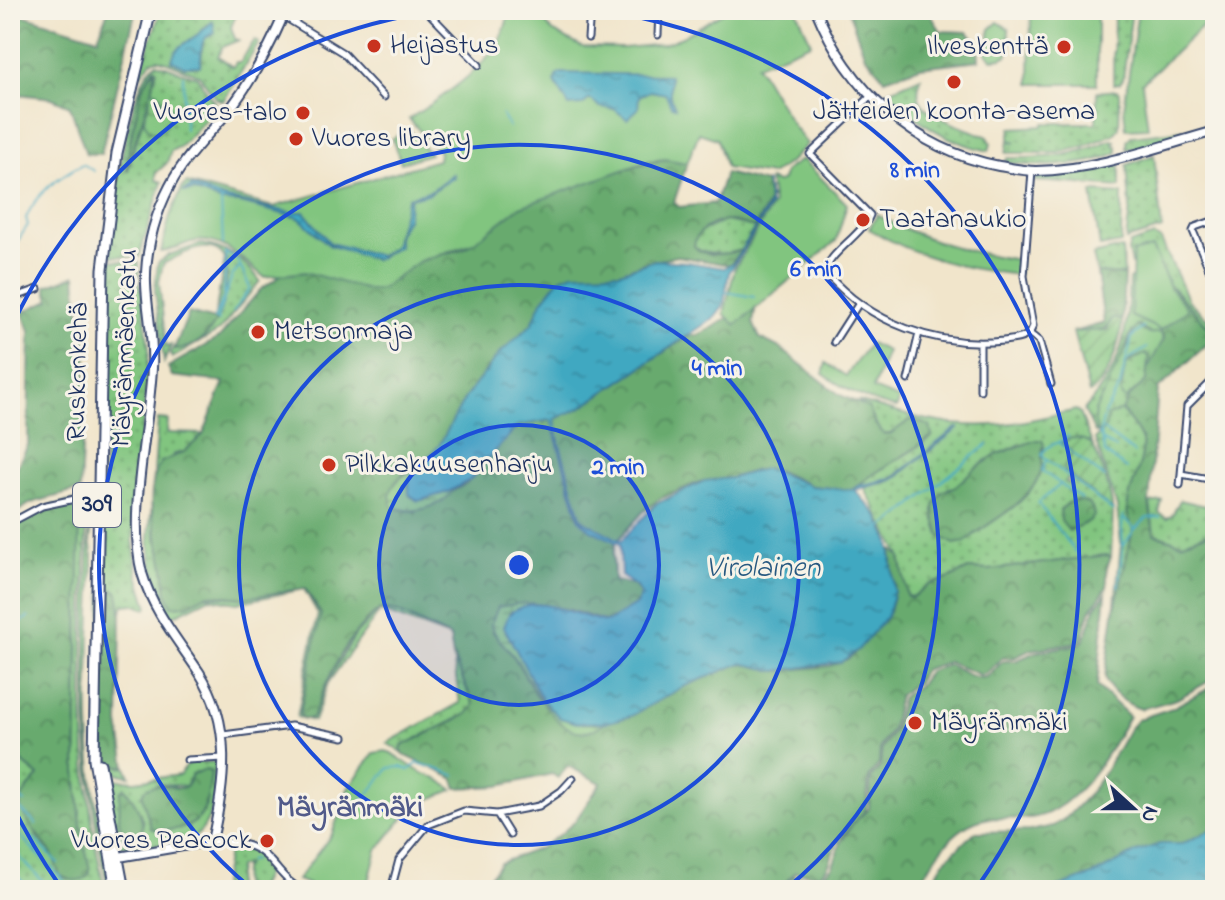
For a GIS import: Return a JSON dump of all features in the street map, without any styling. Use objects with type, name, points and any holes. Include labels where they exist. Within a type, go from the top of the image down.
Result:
[{"type":"main road","name":"Ruskonkehä","points":[[116,890],[95,741],[103,269],[117,153],[151,10]]},
{"type":"main road","name":"Ruskonkehä","points":[[112,858],[124,890]]},
{"type":"street","points":[[426,10],[479,65]]},
{"type":"street","points":[[588,38],[590,10]]},
{"type":"street","points":[[658,35],[659,10]]},
{"type":"street","points":[[816,10],[844,64],[870,97],[907,128],[949,152],[978,161],[1032,171],[1057,170],[1111,160],[1215,131]]},
{"type":"street","points":[[285,13],[343,53],[384,97]]},
{"type":"street","name":"Mäyränmäenkatu","points":[[212,841],[223,790],[225,757],[222,736],[207,686],[156,608],[146,586],[139,555],[137,522],[152,366],[146,281],[156,220],[177,173],[190,152],[239,96],[285,13]]},
{"type":"street","points":[[870,97],[810,154],[869,213],[867,222],[856,237],[825,267],[829,277],[859,303],[890,322],[919,333],[980,344],[1023,339],[1030,334],[1033,326],[1024,276],[1032,171]]},
{"type":"street","points":[[1215,220],[1195,227],[1194,234],[1215,283]]},
{"type":"street","points":[[10,299],[38,289]]},
{"type":"street","points":[[834,342],[859,303]]},
{"type":"street","points":[[908,380],[919,333]]},
{"type":"street","points":[[1030,334],[1039,341],[1051,384]]},
{"type":"street","points":[[980,344],[980,390]]},
{"type":"street","points":[[1180,485],[1187,406],[1215,378]]},
{"type":"street","points":[[1181,474],[1215,480]]},
{"type":"street","points":[[10,523],[50,503],[98,494]]},
{"type":"street","points":[[222,736],[291,726],[344,737]]},
{"type":"street","points":[[187,760],[225,757]]},
{"type":"street","points":[[391,890],[399,860],[428,825],[464,811],[497,814],[539,806],[561,791],[573,778]]},
{"type":"street","points":[[497,814],[510,835]]},
{"type":"street","points":[[112,858],[212,841],[256,848],[286,880],[303,890]]},
{"type":"green space","points":[[108,10],[136,10],[101,154],[86,154],[70,106],[52,98],[10,93],[10,11],[98,38]]},
{"type":"green space","points":[[161,10],[189,10],[192,17],[200,10],[238,10],[231,27],[235,39],[239,40],[222,47],[218,57],[233,67],[255,40],[259,43],[223,101],[216,98],[199,75],[158,59],[151,61],[138,78]],"holes":[[[207,25],[214,33],[203,38],[201,64],[171,61]]]},
{"type":"green space","points":[[509,10],[535,10],[552,31],[582,47],[624,48],[664,44],[727,10],[797,10],[811,43],[757,65],[807,144],[791,161],[771,175],[726,168],[717,139],[699,133],[687,163],[665,159],[648,161],[520,207],[473,243],[420,261],[381,289],[368,290],[305,272],[264,277],[234,252],[207,241],[192,242],[161,252],[170,216],[187,183],[273,207],[438,160],[439,152],[409,119],[456,86],[485,60],[505,28]]},
{"type":"green space","points":[[848,10],[934,10],[932,17],[941,31],[968,32],[978,44],[979,60],[920,67],[885,79],[865,56]]},
{"type":"green space","name":"Ilveskenttä","points":[[1031,10],[1097,10],[1097,84],[1030,84]]},
{"type":"green space","points":[[1114,10],[1132,10],[1123,79],[1113,84]]},
{"type":"green space","points":[[1138,10],[1215,10],[1215,15],[1142,83],[1148,128],[1126,129],[1124,108]]},
{"type":"green space","points":[[998,22],[1009,29],[1008,55],[992,59],[986,53],[990,29]]},
{"type":"green space","points":[[157,63],[197,77],[217,107],[181,146],[171,151],[167,163],[156,173],[156,180],[162,182],[139,257],[111,256],[113,213],[123,152],[138,94],[147,74]],"holes":[[[154,68],[157,69],[152,90],[172,112],[164,128],[144,121],[144,116],[127,172],[131,134],[139,103],[149,76]]]},
{"type":"green space","points":[[156,67],[128,172],[129,147],[142,88]]},
{"type":"green space","points":[[921,77],[918,90],[926,108],[941,118],[988,137],[991,143],[989,151],[961,143],[935,130],[888,91]]},
{"type":"green space","points":[[152,90],[158,92],[162,103],[168,105],[172,112],[164,128],[156,133],[149,130],[144,121]]},
{"type":"green space","points":[[1097,92],[1120,92],[1119,128],[1114,134],[1058,153],[1006,153],[1008,142],[1016,143],[1009,140],[1011,128],[1043,126],[1044,123],[1096,123]]},
{"type":"green space","points":[[1215,123],[1215,127],[1127,149],[1131,136],[1193,129]]},
{"type":"green space","points":[[408,129],[430,154],[401,163],[392,139]]},
{"type":"green space","points":[[1115,141],[1113,145],[1117,146],[1117,153],[1091,161],[1047,165],[1005,162],[1008,158],[1073,153]]},
{"type":"green space","points":[[1154,155],[1162,229],[1126,240],[1130,208],[1127,165]]},
{"type":"green space","points":[[665,159],[687,163],[674,202],[679,207],[715,203],[725,173],[766,183],[769,201],[755,227],[723,221],[701,231],[695,241],[694,246],[704,253],[723,254],[741,250],[730,265],[677,256],[620,272],[565,275],[540,307],[532,324],[493,363],[465,398],[439,446],[418,467],[403,474],[390,496],[402,510],[416,511],[466,484],[517,426],[551,420],[579,518],[591,530],[616,541],[614,581],[634,585],[641,595],[637,604],[607,622],[570,610],[530,603],[491,624],[493,632],[514,657],[538,698],[559,721],[584,730],[631,716],[683,687],[741,663],[777,671],[830,666],[850,658],[889,612],[894,591],[891,549],[900,556],[907,596],[911,598],[928,585],[968,569],[989,570],[1107,555],[1111,557],[1107,568],[1107,587],[1090,611],[1082,639],[1078,642],[1030,650],[1014,658],[1002,658],[987,673],[980,675],[948,662],[925,669],[917,682],[899,695],[892,729],[880,747],[879,764],[869,777],[866,809],[840,838],[829,864],[819,875],[795,872],[778,890],[480,890],[500,863],[540,848],[561,834],[575,821],[601,783],[568,766],[558,778],[552,774],[499,786],[457,788],[453,778],[404,755],[402,746],[466,715],[474,705],[453,657],[450,637],[398,612],[380,609],[357,631],[339,658],[313,717],[309,719],[302,718],[300,713],[321,614],[305,588],[244,598],[208,594],[187,605],[172,606],[154,525],[152,486],[161,462],[184,452],[203,435],[224,382],[172,376],[168,367],[220,337],[260,290],[281,275],[305,272],[376,290],[420,261],[465,248],[520,207],[627,168]]},
{"type":"green space","points":[[802,159],[847,204],[836,241],[736,325],[724,314],[735,268],[773,204],[769,180],[777,183],[782,180],[785,171]]},
{"type":"green space","points":[[1113,163],[1120,166],[1120,187],[1034,181],[1040,175]]},
{"type":"green space","points":[[1092,192],[1122,194],[1121,243],[1100,247]]},
{"type":"green space","points":[[877,215],[946,244],[1019,260],[1018,275],[959,265],[906,248],[869,229]]},
{"type":"green space","points":[[725,221],[755,227],[741,250],[728,255],[696,250],[693,243],[699,232]]},
{"type":"green space","points":[[1154,236],[1161,240],[1189,301],[1215,326],[1215,334],[1170,287],[1152,248],[1133,253],[1131,265],[1130,244]]},
{"type":"green space","points":[[201,244],[219,248],[242,261],[260,281],[219,331],[172,358],[173,348],[191,344],[213,326],[222,307],[227,263],[215,249],[206,248],[188,252],[163,264],[159,282],[166,347],[171,345],[164,362],[155,289],[158,263],[169,255]]},
{"type":"green space","points":[[1122,248],[1124,275],[1097,273],[1093,255]]},
{"type":"green space","points":[[1152,248],[1171,289],[1188,309],[1161,330],[1131,316],[1133,253]]},
{"type":"green space","points":[[225,258],[226,287],[211,330],[189,347],[174,349],[189,313],[214,320]]},
{"type":"green space","points":[[111,260],[139,263],[138,279],[149,350],[133,540],[138,575],[148,607],[124,605],[121,611],[117,591],[111,589],[104,639],[102,697],[120,767],[126,767],[130,776],[113,771],[104,763],[99,732],[108,268]]},
{"type":"green space","points":[[1097,273],[1124,275],[1122,319],[1112,319],[1101,330],[1073,332],[1104,323]]},
{"type":"green space","points":[[76,275],[87,343],[80,490],[31,503],[10,517],[10,480],[28,445],[30,331],[22,312],[50,300],[46,286]]},
{"type":"green space","points":[[1134,276],[1160,332],[1150,334],[1139,326],[1130,335],[1115,374],[1095,411],[1095,433],[1084,410],[1115,364],[1127,318],[1129,279]]},
{"type":"green space","points":[[1147,285],[1173,288],[1215,334],[1158,389],[1149,502],[1154,534],[1181,543],[1215,531],[1215,678],[1177,699],[1141,709],[1119,697],[1105,677],[1114,613],[1133,529],[1128,518],[1129,496],[1142,452],[1141,437],[1122,408],[1146,381],[1147,369],[1164,337],[1152,318]]},
{"type":"green space","points":[[757,299],[753,323],[760,338],[780,348],[840,395],[869,408],[875,424],[884,434],[890,434],[911,419],[930,426],[932,436],[852,490],[811,486],[779,471],[757,470],[731,478],[699,482],[659,499],[618,540],[581,518],[555,418],[580,408],[673,346],[712,328]]},
{"type":"green space","points":[[1112,319],[1122,319],[1116,349],[1102,381],[1089,393],[1073,332],[1107,330]]},
{"type":"green space","points":[[1137,326],[1149,334],[1160,332],[1164,339],[1147,369],[1149,357],[1146,354],[1126,365],[1121,392],[1123,399],[1128,398],[1122,410],[1108,416],[1105,428],[1099,435],[1094,421],[1095,411]]},
{"type":"green space","points":[[870,343],[887,351],[873,389],[899,399],[897,408],[858,395],[823,374],[826,363],[846,376]]},
{"type":"green space","points":[[1144,354],[1149,357],[1146,381],[1125,400],[1120,392],[1124,366]]},
{"type":"green space","points":[[858,401],[923,419],[974,425],[1013,423],[1076,410],[1093,446],[1078,439],[1063,442],[1073,452],[1064,467],[1071,476],[1065,482],[1069,484],[1072,477],[1113,510],[1111,557],[1107,555],[989,570],[968,569],[928,585],[914,597],[907,596],[900,556],[865,489],[890,481],[918,460],[886,481],[858,486],[873,472],[931,438],[927,425],[913,420],[890,434],[884,434]],"holes":[[[1019,445],[1044,448],[1040,473],[1026,495],[965,542],[948,488],[955,487],[986,460]]]},
{"type":"green space","points":[[1120,410],[1139,433],[1142,452],[1129,496],[1128,518],[1133,529],[1114,613],[1121,544],[1117,507],[1095,439],[1105,428],[1108,416]]},
{"type":"green space","points":[[158,419],[168,420],[167,433],[204,434],[184,452],[174,454],[154,530],[164,565],[167,593],[244,598],[305,588],[321,614],[325,685],[356,634],[380,609],[398,612],[450,637],[380,611],[328,683],[314,721],[297,717],[318,614],[304,589],[237,603],[209,598],[171,617],[154,579],[149,539]]},
{"type":"green space","points":[[1071,438],[1086,441],[1093,448],[1108,486],[1112,510],[1065,471],[1064,467],[1073,452],[1062,443]]},
{"type":"green space","points":[[1042,440],[1044,445],[1041,471],[1025,496],[965,542],[954,544],[940,536],[934,505],[943,491],[955,487],[973,470],[998,454]]},
{"type":"green space","points":[[418,467],[408,482],[410,496],[418,501],[454,490],[442,501],[426,508],[409,510],[393,507],[391,493],[396,482]]},
{"type":"green space","points":[[83,499],[87,504],[83,649],[85,746],[95,842],[105,890],[10,890],[10,747],[16,757],[39,776],[28,788],[32,825],[39,840],[52,853],[60,875],[80,880],[90,873],[81,827],[76,771],[79,607],[69,503],[59,508],[38,510]]},
{"type":"green space","points":[[1180,500],[1215,508],[1215,531],[1181,543],[1154,533],[1150,503],[1162,501],[1159,513],[1167,518],[1173,514]]},
{"type":"green space","points":[[1075,501],[1089,504],[1094,516],[1069,531],[1061,521],[1060,510]]},
{"type":"green space","points":[[78,503],[80,508],[76,771],[81,827],[90,870],[82,880],[60,875],[52,854],[22,813],[21,798],[39,776],[16,757],[10,747],[10,634],[19,627],[22,619],[10,611],[10,527],[38,510],[59,508]]},
{"type":"green space","points":[[90,505],[94,511],[90,540],[93,557],[90,747],[98,818],[113,890],[109,890],[99,843],[88,747],[86,650]]},
{"type":"green space","points":[[113,589],[118,593],[121,611],[119,724],[126,767],[111,762],[104,748],[104,639],[109,591]]},
{"type":"green space","points":[[1106,593],[1097,686],[1129,716],[1098,768],[1078,792],[1054,810],[1039,816],[994,818],[968,825],[938,854],[917,890],[780,890],[793,876],[820,878],[833,866],[841,842],[854,822],[869,809],[871,778],[880,767],[882,748],[894,730],[902,697],[919,685],[929,671],[948,665],[983,677],[990,675],[1003,661],[1015,661],[1036,652],[1080,644],[1085,639],[1095,608]]},
{"type":"green space","points":[[523,603],[543,605],[530,605],[511,612],[504,627],[543,700],[551,709],[572,721],[605,722],[590,731],[576,731],[563,724],[540,699],[491,624],[498,607]]},
{"type":"green space","points":[[453,657],[474,705],[471,712],[403,746],[401,752],[387,743],[460,703]]},
{"type":"green space","points":[[1215,685],[1215,828],[1182,844],[1160,844],[1137,852],[1095,874],[1052,890],[927,890],[945,860],[975,832],[1030,831],[1053,826],[1067,817],[1103,775],[1138,719],[1172,708]]},
{"type":"green space","points":[[386,751],[453,790],[413,806],[377,850],[368,885],[318,888],[297,880],[332,834],[348,789],[374,753]]},
{"type":"green space","points":[[189,762],[216,762],[213,804],[200,832],[189,840],[175,844],[118,845],[110,803],[112,779],[135,781],[180,775]],"holes":[[[210,771],[206,806],[200,817],[160,831],[151,828],[142,794],[157,784],[186,786],[192,774]],[[125,788],[143,822],[139,839],[124,840],[120,832]]]},
{"type":"green space","points":[[210,771],[211,776],[206,803],[194,823],[176,829],[151,828],[142,796],[144,790],[156,785],[182,788],[188,784],[192,774]]},
{"type":"green space","points":[[124,788],[142,821],[141,835],[136,841],[124,840],[119,822],[120,792]]},
{"type":"green space","points":[[229,847],[236,852],[239,848],[255,852],[268,863],[258,890],[242,890],[243,868],[248,863],[238,867],[235,890],[221,890]]},
{"type":"water","points":[[213,22],[215,33],[203,42],[200,66],[184,66],[172,61],[180,47]]},
{"type":"water","points":[[561,73],[670,75],[670,96],[675,107],[671,106],[666,94],[650,91],[639,96],[638,109],[627,119],[614,109],[600,107],[590,99],[582,105],[569,106],[555,82],[556,76]]},
{"type":"water","points":[[453,174],[454,177],[428,194],[410,198],[407,219],[398,234],[398,247],[375,260],[329,245],[299,218],[240,203],[222,202],[194,191],[183,192],[192,186],[223,198],[289,212],[304,212],[330,243],[380,256],[394,246],[408,197],[432,190]]},
{"type":"water","name":"Virolainen","points":[[766,181],[770,206],[729,273],[723,307],[714,318],[580,408],[555,419],[559,442],[582,520],[621,541],[656,504],[704,481],[731,478],[766,468],[811,486],[852,490],[893,478],[959,428],[892,480],[855,490],[878,516],[890,543],[894,591],[887,616],[858,650],[841,662],[776,671],[741,663],[683,687],[631,716],[609,722],[577,723],[560,718],[543,701],[504,627],[509,614],[520,607],[544,605],[607,622],[637,604],[641,595],[637,587],[621,576],[620,544],[591,530],[580,520],[551,420],[517,426],[470,480],[448,492],[418,501],[409,494],[409,479],[439,446],[465,398],[499,354],[532,324],[542,301],[560,278],[573,273],[620,272],[655,260],[724,268],[734,262],[766,210],[769,201]]},
{"type":"water","points":[[1215,828],[1215,890],[1052,890],[1095,874],[1137,852],[1160,844],[1182,844]]},
{"type":"waterway","points":[[183,75],[185,129]]},
{"type":"waterway","points":[[502,115],[509,127]]},
{"type":"waterway","points":[[10,247],[13,248],[28,225],[26,218],[36,200],[49,186],[83,164],[94,171]]},
{"type":"waterway","points":[[221,201],[223,244]]},
{"type":"waterway","points":[[219,321],[214,318],[224,297],[226,253],[238,261],[250,288],[233,312]]},
{"type":"waterway","points":[[217,319],[232,276],[240,267]]},
{"type":"waterway","points":[[726,292],[754,297]]},
{"type":"waterway","points":[[1099,435],[1105,412],[1120,386],[1132,337],[1144,327]]},
{"type":"waterway","points":[[1127,360],[1147,348]]},
{"type":"waterway","points":[[1103,430],[1134,453]]},
{"type":"waterway","points":[[1100,434],[1105,453],[1127,469]]},
{"type":"waterway","points":[[1068,436],[1044,451],[1042,455],[1046,460],[1042,471],[1081,499]]},
{"type":"waterway","points":[[1103,441],[1116,448]]},
{"type":"waterway","points":[[1058,442],[1105,478]]},
{"type":"waterway","points":[[882,527],[988,444]]},
{"type":"waterway","points":[[1047,460],[1113,511]]},
{"type":"waterway","points":[[1061,484],[1038,503],[1076,553]]},
{"type":"waterway","points":[[1122,528],[1123,515]]},
{"type":"waterway","points":[[1135,529],[1147,518],[1160,517]]},
{"type":"waterway","points":[[1123,518],[1135,529],[1124,545]]},
{"type":"waterway","points":[[1118,586],[1122,530]]},
{"type":"waterway","points":[[10,631],[28,617]]},
{"type":"waterway","points":[[10,622],[13,619]]},
{"type":"waterway","points":[[361,803],[389,768],[409,770],[418,763],[455,775]]},
{"type":"waterway","points":[[10,790],[25,802]]},
{"type":"waterway","points":[[10,808],[15,804],[36,824]]},
{"type":"waterway","points":[[10,815],[58,863]]},
{"type":"waterway","points":[[10,825],[64,881]]},
{"type":"waterway","points":[[10,847],[51,890]]},
{"type":"waterway","points":[[249,861],[254,859]]},
{"type":"waterway","points":[[10,869],[31,890]]},
{"type":"place","name":"Heijastus","points":[[374,46]]},
{"type":"place","name":"Ilveskenttä","points":[[1064,47]]},
{"type":"place","name":"Jätteiden koonta-asema","points":[[954,82]]},
{"type":"place","name":"Vuores-talo","points":[[303,113]]},
{"type":"place","name":"Vuores library","points":[[296,139]]},
{"type":"place","name":"Taatanaukio","points":[[863,220]]},
{"type":"place","name":"Metsonmaja","points":[[258,332]]},
{"type":"place","name":"Pilkkakuusenharju","points":[[329,465]]},
{"type":"place","name":"Mäyränmäki","points":[[915,723]]},
{"type":"place","name":"Vuores Peacock","points":[[267,841]]},
{"type":"district","name":"Mäyränmäki","points":[[350,809]]}]
